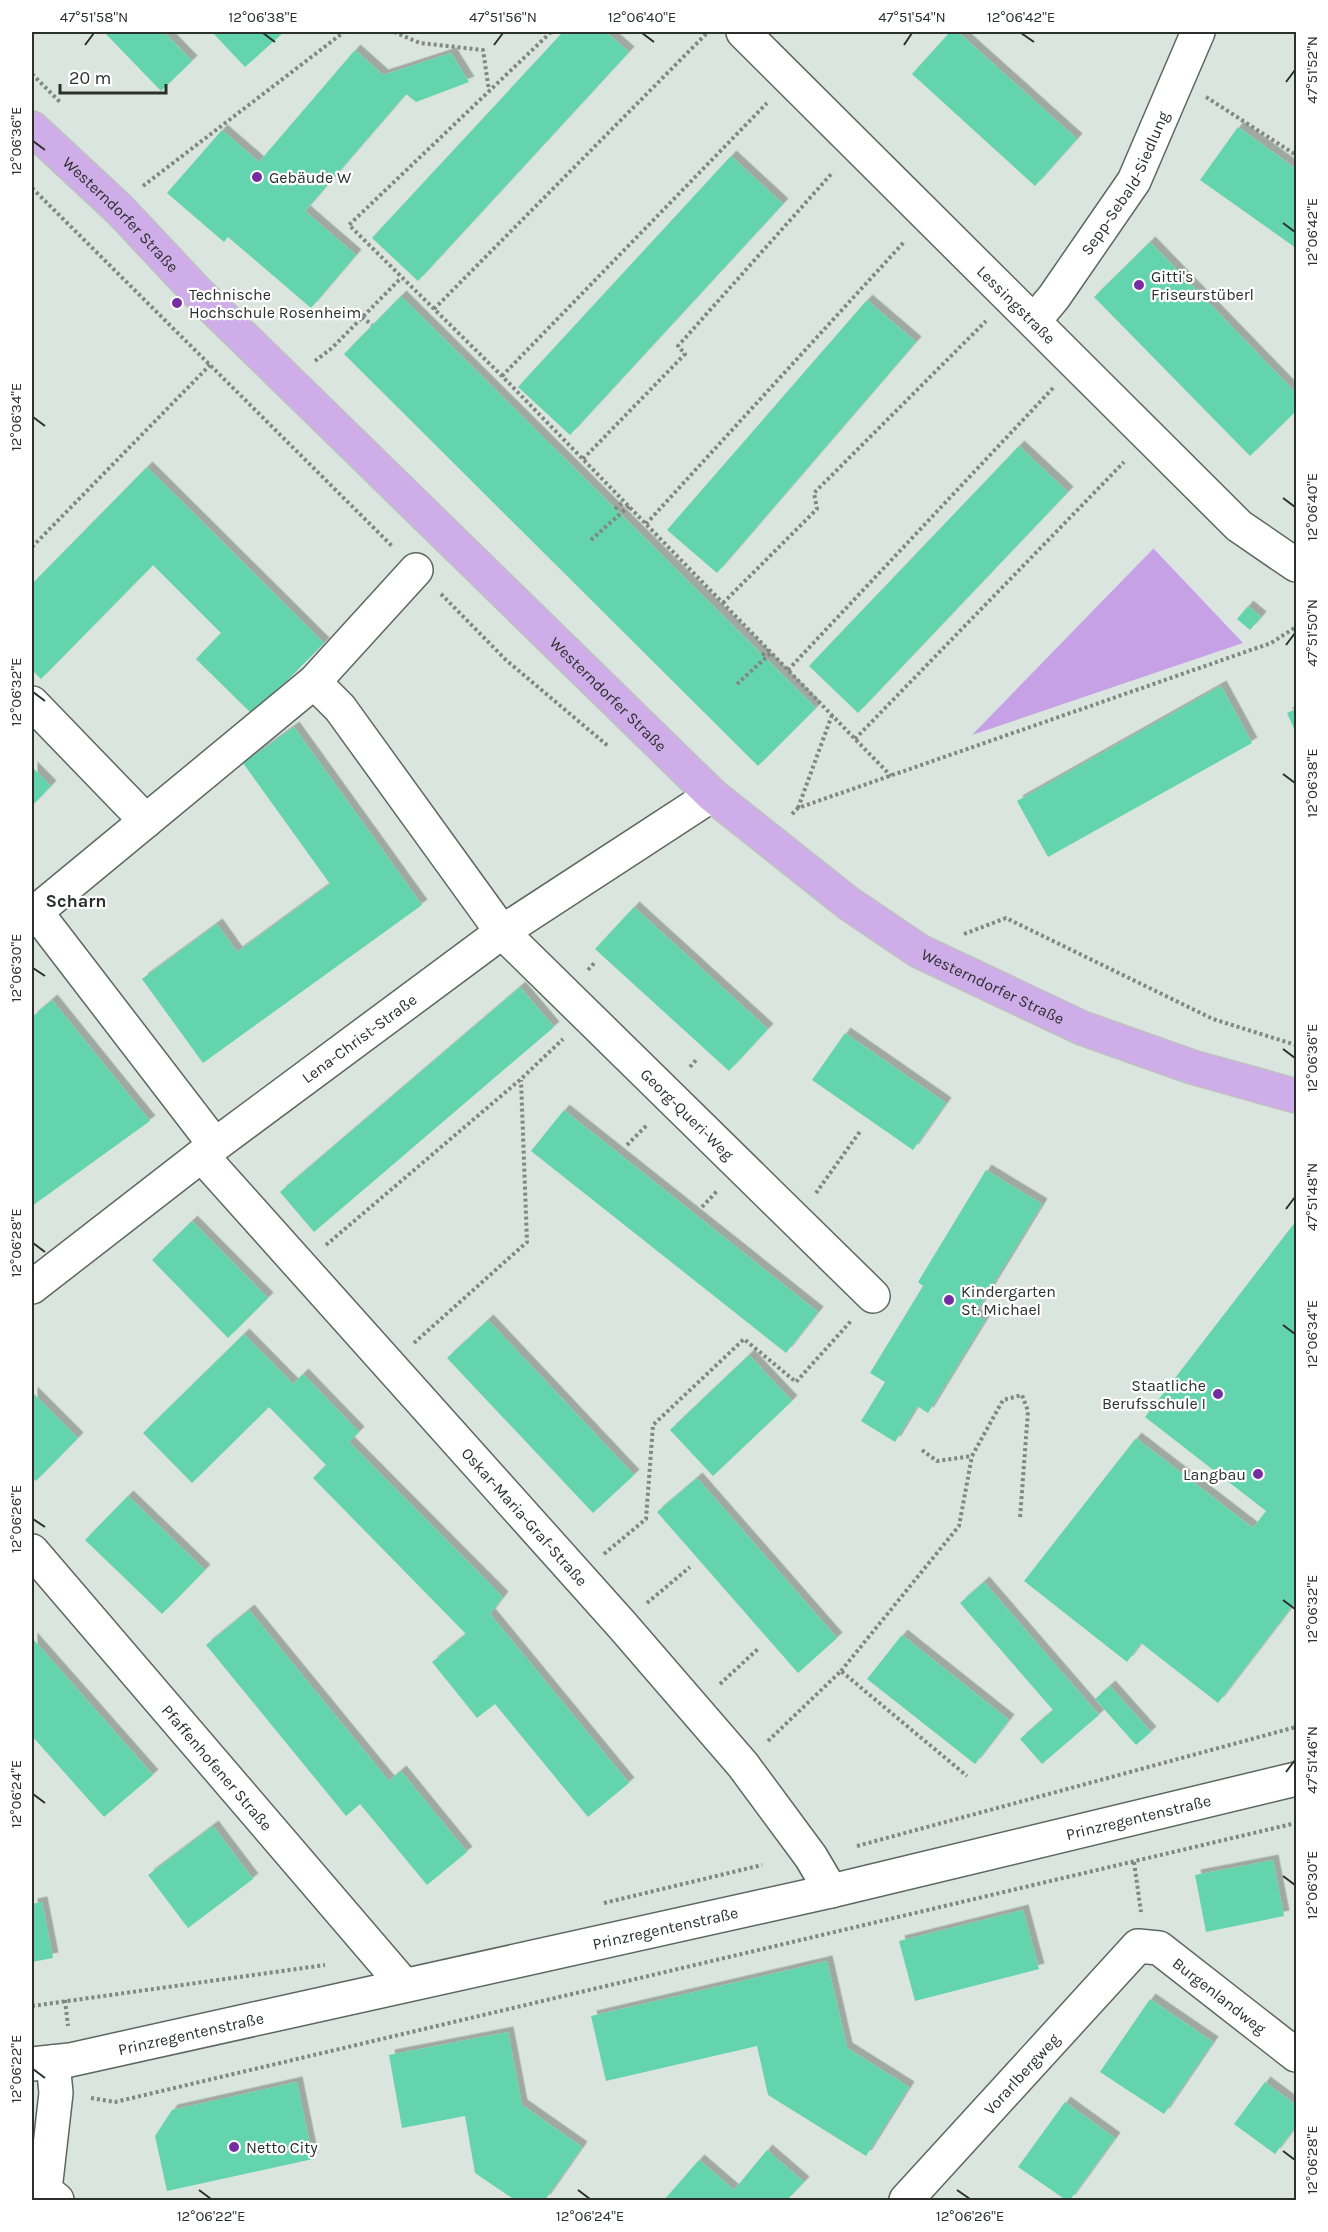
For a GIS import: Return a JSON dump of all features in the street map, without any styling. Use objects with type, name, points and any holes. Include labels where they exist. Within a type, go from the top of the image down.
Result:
[{"type":"main road","name":"Westerndorfer Straße","points":[[32,128],[120,210],[197,292],[712,795],[848,903],[919,951],[1082,1028],[1192,1067],[1296,1096]]},
{"type":"street","name":"Lessingstraße","points":[[743,32],[1239,526],[1296,565]]},
{"type":"street","name":"Sepp-Sebald-Siedlung","points":[[1034,321],[1054,297],[1134,181],[1198,32]]},
{"type":"street","points":[[209,1150],[34,913],[314,682],[416,570]]},
{"type":"street","points":[[314,682],[340,708],[502,932]]},
{"type":"street","points":[[32,703],[146,821]]},
{"type":"street","name":"Lena-Christ-Straße","points":[[32,1287],[209,1150],[502,932],[712,795]]},
{"type":"street","name":"Georg-Queri-Weg","points":[[502,932],[873,1296]]},
{"type":"street","name":"Oskar-Maria-Graf-Straße","points":[[209,1150],[300,1266],[622,1625],[743,1765],[811,1857],[831,1891]]},
{"type":"street","name":"Pfaffenhofener Straße","points":[[32,1551],[403,1984]]},
{"type":"street","name":"Prinzregentenstraße","points":[[47,2073],[403,1984],[831,1891],[1296,1779]]},
{"type":"street","name":"Burgenlandweg","points":[[1138,1946],[1159,1948],[1296,2055]]},
{"type":"street","name":"Vorarlbergweg","points":[[906,2200],[1138,1946]]},
{"type":"street","points":[[47,2073],[45,2190],[57,2200]]},
{"type":"path","points":[[120,210],[156,174],[344,32]]},
{"type":"path","points":[[394,32],[420,43],[483,50],[489,91]]},
{"type":"path","points":[[551,32],[349,225],[502,376],[891,776]]},
{"type":"path","points":[[434,309],[708,32]]},
{"type":"path","points":[[502,376],[791,79]]},
{"type":"path","points":[[1177,80],[1245,120],[1296,155]]},
{"type":"path","points":[[583,459],[685,354],[678,346],[857,145]]},
{"type":"path","points":[[32,188],[506,660],[613,750]]},
{"type":"path","points":[[646,524],[928,216]]},
{"type":"path","points":[[327,352],[401,278]]},
{"type":"path","points":[[723,603],[817,509],[814,493],[1010,297]]},
{"type":"path","points":[[362,316],[372,325]]},
{"type":"path","points":[[788,670],[1077,364]]},
{"type":"path","points":[[32,547],[210,365]]},
{"type":"path","points":[[855,739],[1149,437]]},
{"type":"path","points":[[615,509],[624,501]]},
{"type":"path","points":[[591,540],[628,506]]},
{"type":"path","points":[[798,808],[1271,643],[1296,627]]},
{"type":"path","points":[[762,655],[770,651]]},
{"type":"path","points":[[737,684],[770,651]]},
{"type":"path","points":[[769,840],[798,808],[832,716]]},
{"type":"path","points":[[919,951],[1006,918],[1214,1019],[1296,1045]]},
{"type":"path","points":[[300,1266],[521,1079],[564,1038],[565,994]]},
{"type":"path","points":[[388,1365],[527,1242],[521,1079]]},
{"type":"path","points":[[797,1221],[861,1130]]},
{"type":"path","points":[[578,1576],[646,1519],[653,1425],[694,1386],[744,1339],[796,1383],[873,1296]]},
{"type":"path","points":[[743,1765],[841,1671],[959,1526],[972,1456],[1003,1400],[1022,1395],[1028,1411],[1020,1518]]},
{"type":"path","points":[[922,1450],[937,1461],[972,1456]]},
{"type":"path","points":[[622,1625],[690,1567]]},
{"type":"path","points":[[693,1707],[759,1648]]},
{"type":"path","points":[[841,1671],[967,1776]]},
{"type":"path","points":[[852,1847],[1296,1727]]},
{"type":"path","points":[[47,2073],[115,2102],[1296,1823]]},
{"type":"path","points":[[1134,1862],[1141,1911],[1138,1946]]},
{"type":"path","points":[[32,2006],[378,1956]]},
{"type":"shaded area","points":[[1153,549],[1243,643],[972,735]]},
{"type":"building","points":[[104,32],[164,32],[192,61],[161,91]]},
{"type":"building","points":[[212,32],[284,32],[245,67]]},
{"type":"building","points":[[563,32],[606,32],[629,52],[418,281],[372,238]]},
{"type":"building","points":[[950,32],[958,32],[1077,139],[1035,186],[912,74]]},
{"type":"building","name":"Gebäude W","points":[[355,50],[383,75],[451,53],[469,82],[416,102],[406,94],[305,211],[356,255],[311,308],[228,237],[224,242],[167,193],[222,130],[259,162]]},
{"type":"building","points":[[1238,127],[1296,169],[1296,248],[1200,180]]},
{"type":"building","points":[[731,156],[783,204],[570,435],[518,387]]},
{"type":"building","points":[[1150,242],[1296,393],[1296,411],[1250,456],[1094,297]]},
{"type":"building","points":[[401,296],[816,708],[758,766],[344,354]]},
{"type":"building","points":[[867,300],[916,342],[717,573],[667,530]]},
{"type":"building","points":[[1019,446],[1068,492],[858,713],[809,666]]},
{"type":"building","points":[[147,467],[324,643],[253,715],[196,659],[221,633],[153,565],[41,679],[32,670],[32,584]]},
{"type":"building","points":[[1248,606],[1261,617],[1250,630],[1237,619]]},
{"type":"building","points":[[1221,686],[1252,743],[1048,857],[1017,801]]},
{"type":"building","points":[[1296,709],[1296,733],[1287,713]]},
{"type":"building","points":[[294,727],[422,905],[203,1063],[142,979],[217,924],[237,952],[330,884],[243,763]]},
{"type":"building","points":[[32,767],[51,786],[32,806]]},
{"type":"building","points":[[634,907],[768,1029],[729,1071],[595,949]]},
{"type":"building","points":[[520,987],[554,1027],[314,1232],[280,1192]]},
{"type":"building","points":[[52,1000],[150,1121],[32,1206],[32,1017]]},
{"type":"building","points":[[845,1033],[946,1103],[913,1150],[812,1080]]},
{"type":"building","points":[[564,1110],[818,1312],[786,1353],[531,1151]]},
{"type":"building","name":"Kindergarten St. Michael","points":[[986,1170],[1042,1204],[975,1314],[985,1320],[928,1413],[917,1406],[895,1442],[861,1421],[885,1382],[870,1373],[923,1286],[918,1282]]},
{"type":"building","points":[[192,1221],[268,1298],[228,1338],[152,1260]]},
{"type":"building","name":"Staatliche Berufsschule I","points":[[1296,1221],[1296,1601],[1218,1703],[1141,1643],[1127,1662],[1024,1581],[1136,1438],[1253,1528],[1266,1511],[1145,1417]]},
{"type":"building","points":[[488,1320],[634,1475],[593,1513],[447,1358]]},
{"type":"building","points":[[244,1334],[293,1384],[303,1374],[359,1432],[349,1442],[503,1597],[490,1614],[629,1783],[588,1817],[495,1704],[477,1718],[432,1662],[466,1634],[313,1478],[326,1465],[269,1407],[192,1483],[143,1433]]},
{"type":"building","points":[[749,1355],[792,1401],[713,1476],[670,1430]]},
{"type":"building","points":[[32,1392],[78,1438],[36,1481],[32,1477]]},
{"type":"building","points":[[697,1478],[837,1638],[798,1673],[657,1512]]},
{"type":"building","points":[[128,1496],[205,1570],[162,1614],[85,1540]]},
{"type":"building","points":[[984,1582],[1099,1715],[1042,1764],[1020,1739],[1053,1710],[960,1603]]},
{"type":"building","points":[[249,1610],[389,1781],[401,1771],[467,1852],[427,1885],[360,1804],[346,1816],[206,1645]]},
{"type":"building","points":[[902,1635],[1009,1720],[975,1764],[867,1679]]},
{"type":"building","points":[[32,1638],[153,1775],[104,1817],[32,1736]]},
{"type":"building","points":[[1110,1686],[1151,1732],[1136,1745],[1095,1699]]},
{"type":"building","points":[[213,1826],[253,1879],[188,1928],[148,1875]]},
{"type":"building","points":[[1273,1860],[1284,1916],[1206,1932],[1195,1875]]},
{"type":"building","points":[[42,1902],[53,1958],[32,1962],[32,1904]]},
{"type":"building","points":[[1023,1910],[1039,1969],[915,2001],[899,1941]]},
{"type":"building","points":[[827,1961],[847,2048],[909,2087],[866,2156],[768,2095],[757,2046],[606,2081],[591,2016]]},
{"type":"building","points":[[1150,1999],[1213,2042],[1164,2114],[1100,2072]]},
{"type":"building","points":[[508,2032],[522,2105],[582,2147],[545,2200],[515,2200],[475,2173],[465,2116],[402,2128],[389,2055]]},
{"type":"building","name":"Netto City","points":[[297,2082],[313,2159],[167,2191],[155,2136],[172,2110]]},
{"type":"building","points":[[1265,2082],[1296,2105],[1296,2126],[1275,2154],[1234,2124]]},
{"type":"building","points":[[1065,2102],[1115,2138],[1070,2200],[1066,2200],[1018,2167]]},
{"type":"building","points":[[767,2150],[804,2182],[787,2200],[664,2200],[699,2160],[734,2190]]},
{"type":"place","name":"Gebäude W","points":[[257,177]]},
{"type":"place","name":"Gitti's Friseurstüberl","points":[[1139,285]]},
{"type":"place","name":"Technische Hochschule Rosenheim","points":[[177,303]]},
{"type":"place","name":"Kindergarten St. Michael","points":[[949,1300]]},
{"type":"place","name":"Staatliche Berufsschule I","points":[[1218,1394]]},
{"type":"place","name":"Langbau","points":[[1258,1474]]},
{"type":"place","name":"Netto City","points":[[234,2147]]},
{"type":"district","name":"Scharn","points":[[76,901]]}]
